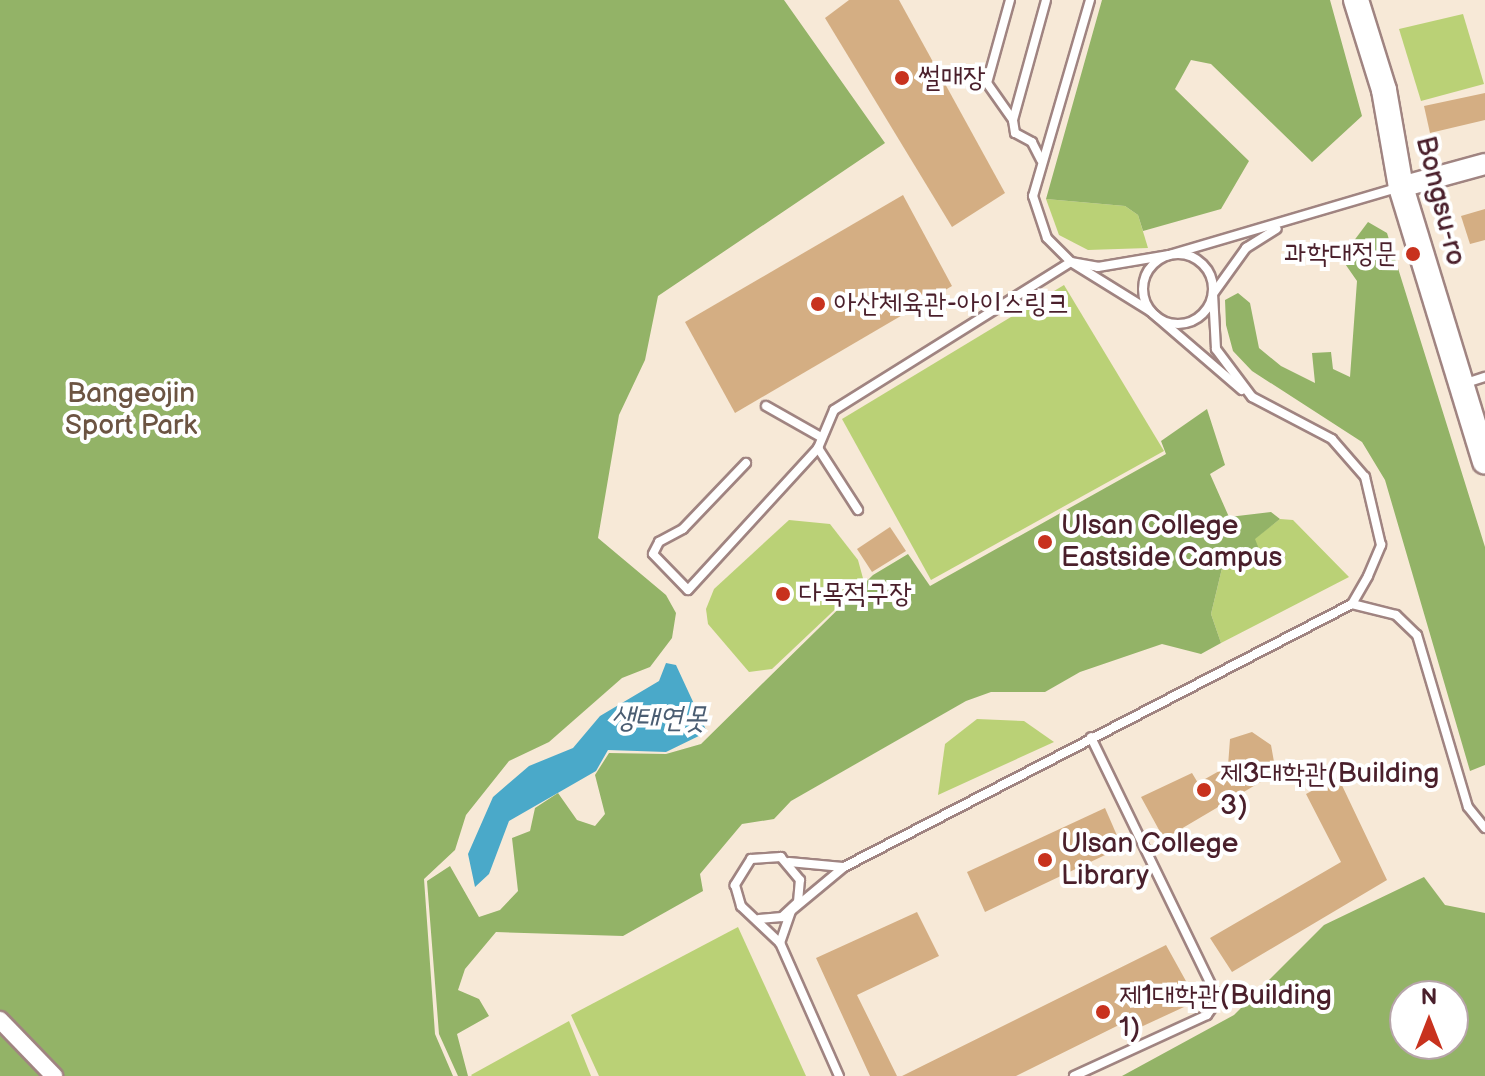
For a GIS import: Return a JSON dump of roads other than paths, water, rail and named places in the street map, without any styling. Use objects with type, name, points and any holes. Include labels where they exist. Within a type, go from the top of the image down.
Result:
[{"type":"main road","name":"Bongsu-ro","points":[[1356,0],[1384,90],[1401,187],[1473,381],[1485,461]]},
{"type":"street","points":[[1401,187],[1485,164]]},
{"type":"street","points":[[0,1020],[54,1076]]},
{"type":"lane","points":[[1010,0],[987,83],[1013,120]]},
{"type":"lane","points":[[1041,169],[1040,152],[1015,133],[1013,120],[1046,0]]},
{"type":"lane","points":[[1090,0],[1033,196],[1038,218],[1071,262],[1170,324],[1193,321],[1246,248],[1276,229]]},
{"type":"lane","points":[[858,510],[818,448],[819,436],[834,410],[1071,262],[1098,267],[1169,255],[1276,229],[1401,187]]},
{"type":"lane","points":[[1169,255],[1202,264],[1213,294],[1216,349],[1252,397]]},
{"type":"lane","points":[[759,919],[791,911],[844,867],[1352,604],[1381,545],[1365,477],[1332,439],[1252,397],[1150,311],[1144,278],[1169,255]]},
{"type":"lane","points":[[766,406],[819,436]]},
{"type":"lane","points":[[746,463],[683,529],[659,542],[653,554],[688,590],[818,448]]},
{"type":"lane","points":[[1352,604],[1396,615],[1417,635],[1459,780],[1485,828]]},
{"type":"lane","points":[[1074,1076],[1207,1015],[1218,999],[1091,737]]},
{"type":"lane","points":[[839,1076],[780,943],[759,919],[741,906],[738,875],[760,855],[789,862],[844,867]]},
{"type":"lane","points":[[780,943],[801,891],[789,862]]},
{"type":"water","name":"생태연못","points":[[666,663],[676,665],[707,732],[666,752],[608,750],[596,771],[509,821],[489,874],[475,887],[468,854],[493,797],[529,766],[573,748],[600,716],[659,681]]},
{"type":"place","name":"썰매장","points":[[902,78]]},
{"type":"place","name":"과학대정문","points":[[1413,254]]},
{"type":"place","name":"아산체육관-아이스링크","points":[[818,304]]},
{"type":"place","name":"Ulsan College Eastside Campus","points":[[1045,542]]},
{"type":"place","name":"다목적구장","points":[[783,594]]},
{"type":"place","name":"제3대학관(Building 3)","points":[[1204,790]]},
{"type":"place","name":"Ulsan College Library","points":[[1045,860]]},
{"type":"place","name":"제1대학관(Building 1)","points":[[1103,1012]]},
{"type":"park label","name":"Bangeojin Sport Park","points":[[131,410]]}]
